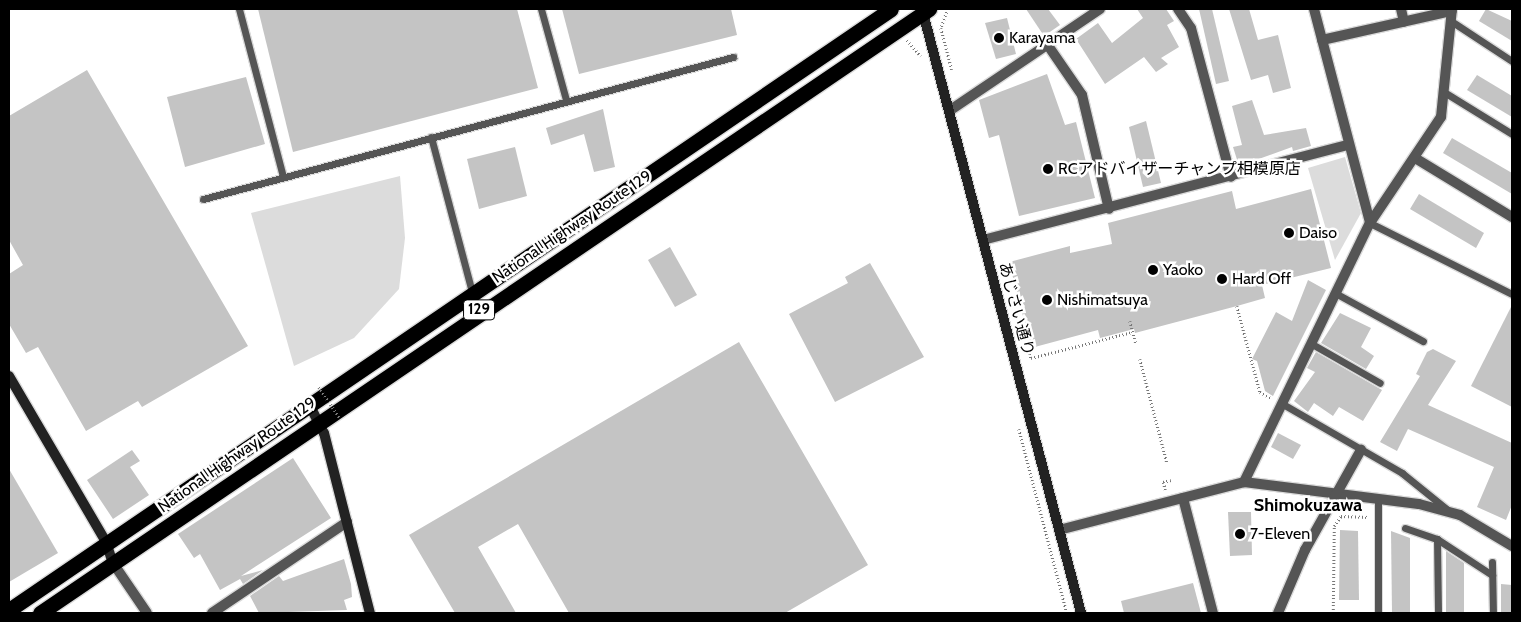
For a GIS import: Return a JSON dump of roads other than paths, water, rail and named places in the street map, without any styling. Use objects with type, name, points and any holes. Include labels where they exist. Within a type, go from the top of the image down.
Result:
[{"type":"highway","name":"National Highway Route 129","points":[[9,610],[106,542],[473,296],[891,9]]},
{"type":"highway","name":"National Highway Route 129","points":[[40,613],[318,420],[924,10]]},
{"type":"street","points":[[949,111],[1100,9]]},
{"type":"street","points":[[1178,9],[1191,28],[1231,178]]},
{"type":"street","points":[[1314,9],[1370,222]]},
{"type":"street","points":[[1401,9],[1404,22]]},
{"type":"street","name":"あじさい通り","points":[[924,10],[1080,613]]},
{"type":"street","points":[[1244,482],[1277,401],[1312,344],[1370,222],[1416,158],[1442,117],[1452,14],[1404,22],[1322,40]]},
{"type":"street","points":[[1047,44],[1082,95],[1109,209]]},
{"type":"street","points":[[982,240],[1231,178],[1349,145]]},
{"type":"street","points":[[1416,158],[1512,217]]},
{"type":"street","points":[[9,376],[106,542],[113,564],[147,613]]},
{"type":"street","points":[[310,406],[318,420],[370,613]]},
{"type":"street","points":[[1278,613],[1288,584],[1361,450]]},
{"type":"street","points":[[1059,530],[1179,495],[1244,482],[1378,498],[1449,511],[1512,546]]},
{"type":"street","points":[[1179,495],[1212,613]]},
{"type":"street","points":[[212,613],[347,522]]},
{"type":"lane","points":[[239,9],[283,177]]},
{"type":"lane","points":[[541,9],[566,100]]},
{"type":"lane","points":[[1452,14],[1512,61]]},
{"type":"lane","points":[[203,198],[733,57]]},
{"type":"lane","points":[[1444,92],[1512,134]]},
{"type":"lane","points":[[431,137],[473,296]]},
{"type":"lane","points":[[1370,222],[1512,294]]},
{"type":"lane","points":[[1337,294],[1422,341]]},
{"type":"lane","points":[[1312,344],[1380,383]]},
{"type":"lane","points":[[1277,401],[1422,487],[1449,511]]},
{"type":"lane","points":[[1378,498],[1378,613]]},
{"type":"lane","points":[[1404,528],[1438,539],[1492,574]]},
{"type":"lane","points":[[1438,539],[1438,613]]},
{"type":"lane","points":[[1492,562],[1493,613]]},
{"type":"place","name":"Karayama","points":[[999,38]]},
{"type":"place","name":"RCアドバイザーチャンプ相模原店","points":[[1048,169]]},
{"type":"place","name":"Daiso","points":[[1289,233]]},
{"type":"place","name":"Yaoko","points":[[1153,270]]},
{"type":"place","name":"Hard Off","points":[[1222,279]]},
{"type":"place","name":"Nishimatsuya","points":[[1047,300]]},
{"type":"place","name":"7-Eleven","points":[[1240,534]]},
{"type":"district","name":"Shimokuzawa","points":[[1308,505]]}]
